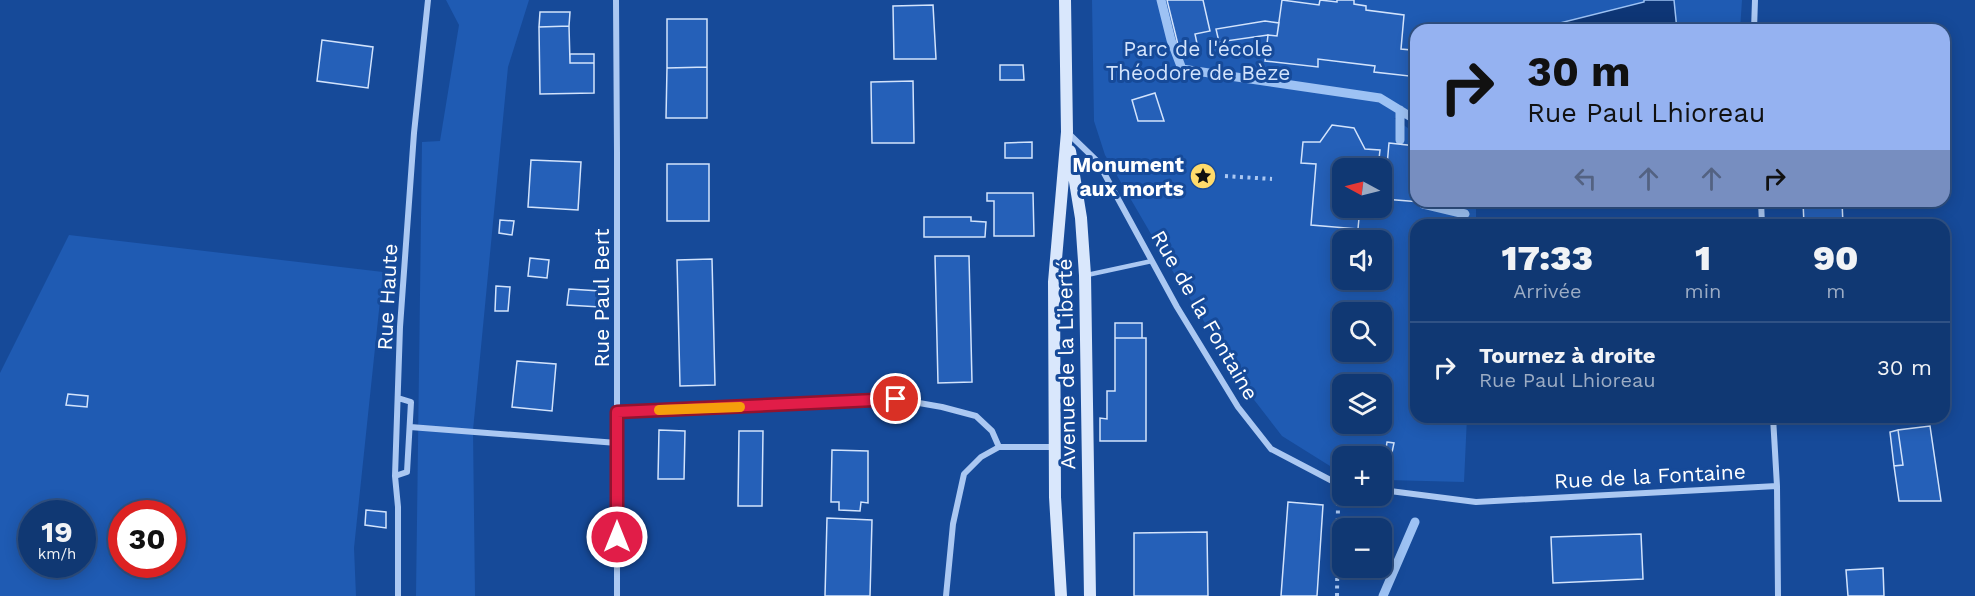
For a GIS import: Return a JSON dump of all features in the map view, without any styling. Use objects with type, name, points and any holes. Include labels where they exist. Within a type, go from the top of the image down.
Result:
[{"type":"main road","name":"Avenue de la Liberté","points":[[1060,596],[1054,447],[1054,282],[1067,132],[1065,0]]},
{"type":"main road","name":"Avenue de la Liberté","points":[[1067,132],[1081,218],[1084,275],[1090,596]]},
{"type":"street","name":"Rue Haute","points":[[398,596],[398,507],[395,476],[400,327],[428,0]]},
{"type":"street","name":"Rue Paul Bert","points":[[616,0],[617,596]]},
{"type":"street","points":[[1754,24],[1755,0]]},
{"type":"street","name":"Rue de la Fontaine","points":[[1067,132],[1098,162],[1177,307],[1238,407],[1271,449],[1332,481]]},
{"type":"street","points":[[395,476],[407,472],[411,402],[398,398]]},
{"type":"street","points":[[617,412],[896,399],[942,406],[976,416],[992,431],[999,447]]},
{"type":"street","points":[[1773,423],[1777,486],[1778,596]]},
{"type":"street","points":[[410,427],[617,443]]},
{"type":"street","points":[[946,596],[953,524],[964,474],[981,457],[999,447],[1054,447]]},
{"type":"street","name":"Rue de la Fontaine","points":[[1392,491],[1476,502],[1777,486]]},
{"type":"lane","points":[[1084,275],[1153,260]]},
{"type":"path","points":[[1225,176],[1272,179]]},
{"type":"path","points":[[1337,596],[1339,506]]},
{"type":"green space","points":[[446,0],[529,0],[508,67],[473,430],[475,596],[416,596],[422,142],[440,141],[459,25]]},
{"type":"green space","name":"Parc de l'école Théodore de Bèze","points":[[1092,0],[1742,0],[1740,24],[1410,24],[1410,119],[1394,118],[1410,130],[1410,207],[1476,208],[1476,219],[1410,219],[1410,423],[1467,423],[1464,482],[1392,480],[1392,446],[1332,446],[1332,466],[1330,466],[1282,436],[1248,392],[1172,270],[1105,155],[1094,121]]},
{"type":"green space","points":[[69,235],[383,272],[354,548],[356,596],[0,596],[0,373]]},
{"type":"shaded area","points":[[1644,0],[1674,0],[1676,24],[1556,24],[1644,2]]},
{"type":"building","points":[[1167,0],[1203,0],[1210,31],[1195,34],[1199,53],[1181,57]]},
{"type":"building","points":[[1282,0],[1319,5],[1320,0],[1337,2],[1337,0],[1354,0],[1354,4],[1366,6],[1366,10],[1404,15],[1401,49],[1410,50],[1409,76],[1374,72],[1375,66],[1318,59],[1318,67],[1265,61],[1268,35],[1277,36]]},
{"type":"building","points":[[933,5],[936,59],[894,59],[893,6]]},
{"type":"building","points":[[540,12],[570,12],[569,26],[539,27]]},
{"type":"building","points":[[667,19],[707,19],[707,67],[667,68]]},
{"type":"building","points":[[1265,21],[1279,23],[1277,36],[1268,35],[1219,42],[1216,29]]},
{"type":"building","points":[[569,26],[570,63],[594,63],[594,93],[540,94],[539,27]]},
{"type":"building","points":[[322,40],[373,47],[368,88],[317,81]]},
{"type":"building","points":[[570,54],[594,54],[594,63],[570,63]]},
{"type":"building","points":[[1000,65],[1023,65],[1024,80],[1000,80]]},
{"type":"building","points":[[707,67],[707,118],[666,118],[667,68]]},
{"type":"building","points":[[913,81],[914,143],[872,143],[871,82]]},
{"type":"building","points":[[1155,93],[1164,121],[1138,121],[1132,100]]},
{"type":"building","points":[[1332,125],[1354,128],[1365,149],[1380,150],[1379,158],[1332,158],[1332,218],[1359,218],[1358,229],[1311,225],[1316,164],[1301,163],[1303,142],[1320,142]]},
{"type":"building","points":[[1032,142],[1032,158],[1005,158],[1005,143]]},
{"type":"building","points":[[1389,143],[1410,145],[1410,201],[1392,200],[1392,158],[1388,158]]},
{"type":"building","points":[[531,160],[581,162],[578,210],[528,207]]},
{"type":"building","points":[[667,164],[709,164],[709,221],[667,221]]},
{"type":"building","points":[[987,193],[1033,193],[1034,236],[994,236],[994,201],[987,201]]},
{"type":"building","points":[[1803,207],[1842,207],[1843,219],[1804,219]]},
{"type":"building","points":[[924,217],[971,217],[971,221],[986,222],[985,237],[924,237]]},
{"type":"building","points":[[500,220],[514,221],[512,235],[499,233]]},
{"type":"building","points":[[935,256],[969,256],[972,382],[938,383]]},
{"type":"building","points":[[530,258],[549,260],[547,278],[528,276]]},
{"type":"building","points":[[712,259],[715,385],[680,386],[677,260]]},
{"type":"building","points":[[496,286],[510,287],[508,311],[495,311]]},
{"type":"building","points":[[569,289],[600,291],[600,307],[567,305]]},
{"type":"building","points":[[1115,323],[1142,323],[1142,338],[1115,338]]},
{"type":"building","points":[[1115,338],[1146,338],[1146,441],[1100,441],[1100,418],[1107,419],[1107,391],[1115,391]]},
{"type":"building","points":[[517,361],[556,364],[552,411],[512,407]]},
{"type":"building","points":[[68,394],[88,396],[87,407],[66,405]]},
{"type":"building","points":[[1930,426],[1941,501],[1899,501],[1894,466],[1903,465],[1898,430]]},
{"type":"building","points":[[659,430],[685,431],[684,479],[658,479]]},
{"type":"building","points":[[1898,430],[1903,465],[1894,466],[1890,432]]},
{"type":"building","points":[[739,431],[763,431],[762,506],[738,506]]},
{"type":"building","points":[[1387,442],[1394,443],[1392,452],[1392,446],[1386,446]]},
{"type":"building","points":[[832,450],[868,451],[868,503],[861,502],[860,511],[839,510],[839,502],[831,502]]},
{"type":"building","points":[[1288,502],[1323,505],[1317,596],[1281,596]]},
{"type":"building","points":[[366,510],[386,512],[386,528],[365,525]]},
{"type":"building","points":[[827,518],[872,520],[870,596],[825,596]]},
{"type":"building","points":[[1207,532],[1208,596],[1134,596],[1134,533]]},
{"type":"building","points":[[1641,534],[1643,579],[1553,583],[1551,537]]},
{"type":"building","points":[[1883,568],[1884,596],[1848,596],[1846,570]]},
{"type":"waterway","points":[[1161,0],[1171,40],[1182,69],[1380,98],[1410,116]]},
{"type":"waterway","points":[[1400,110],[1400,140]]},
{"type":"waterway","points":[[1436,207],[1465,214]]},
{"type":"waterway","points":[[1383,596],[1415,522]]},
{"type":"slow traffic","points":[[659,410],[740,407]]},
{"type":"place","name":"Monument aux morts","points":[[1203,176]]},
{"type":"route","points":[[617,537],[617,412],[896,399]]}]
